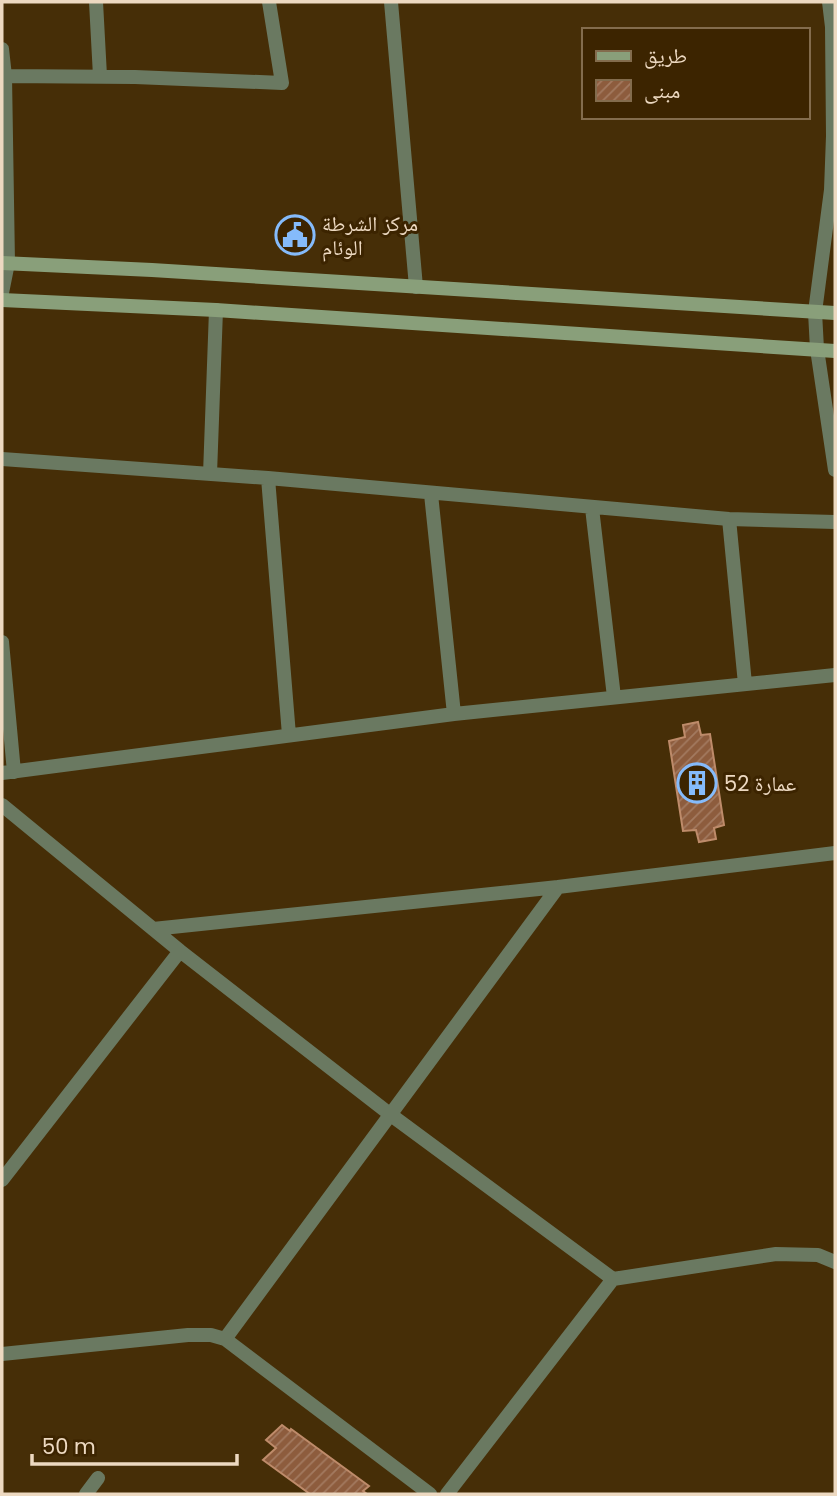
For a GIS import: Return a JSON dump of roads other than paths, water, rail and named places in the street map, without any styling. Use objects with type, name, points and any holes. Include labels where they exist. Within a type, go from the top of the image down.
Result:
[{"type":"main road","points":[[5,263],[835,313]]},
{"type":"main road","points":[[2,300],[216,310],[835,351]]},
{"type":"street","points":[[96,2],[100,76]]},
{"type":"street","points":[[3,76],[100,76],[282,83],[270,2]]},
{"type":"street","points":[[391,2],[416,287]]},
{"type":"street","points":[[829,2],[834,136],[831,190],[816,312],[817,349],[835,470]]},
{"type":"street","points":[[2,50],[5,263],[2,293]]},
{"type":"street","points":[[210,474],[216,310]]},
{"type":"street","points":[[2,460],[268,478],[729,519],[835,522]]},
{"type":"street","points":[[268,478],[289,735]]},
{"type":"street","points":[[432,494],[454,714]]},
{"type":"street","points":[[592,508],[614,698]]},
{"type":"street","points":[[729,519],[745,684]]},
{"type":"street","points":[[2,642],[8,772],[454,714],[835,675]]},
{"type":"street","points":[[2,805],[180,951],[391,1115],[613,1279]]},
{"type":"street","points":[[153,929],[558,887],[835,853]]},
{"type":"street","points":[[225,1339],[558,887]]},
{"type":"street","points":[[2,1180],[180,951]]},
{"type":"street","points":[[447,1494],[613,1279],[776,1254],[818,1255],[835,1262]]},
{"type":"street","points":[[2,1354],[188,1335],[211,1335],[225,1339],[430,1494]]},
{"type":"street","points":[[86,1494],[98,1478]]},
{"type":"place","name":"مركز الشرطة الوئام","points":[[295,235]]},
{"type":"place","name":"عمارة 52","points":[[697,783]]}]
